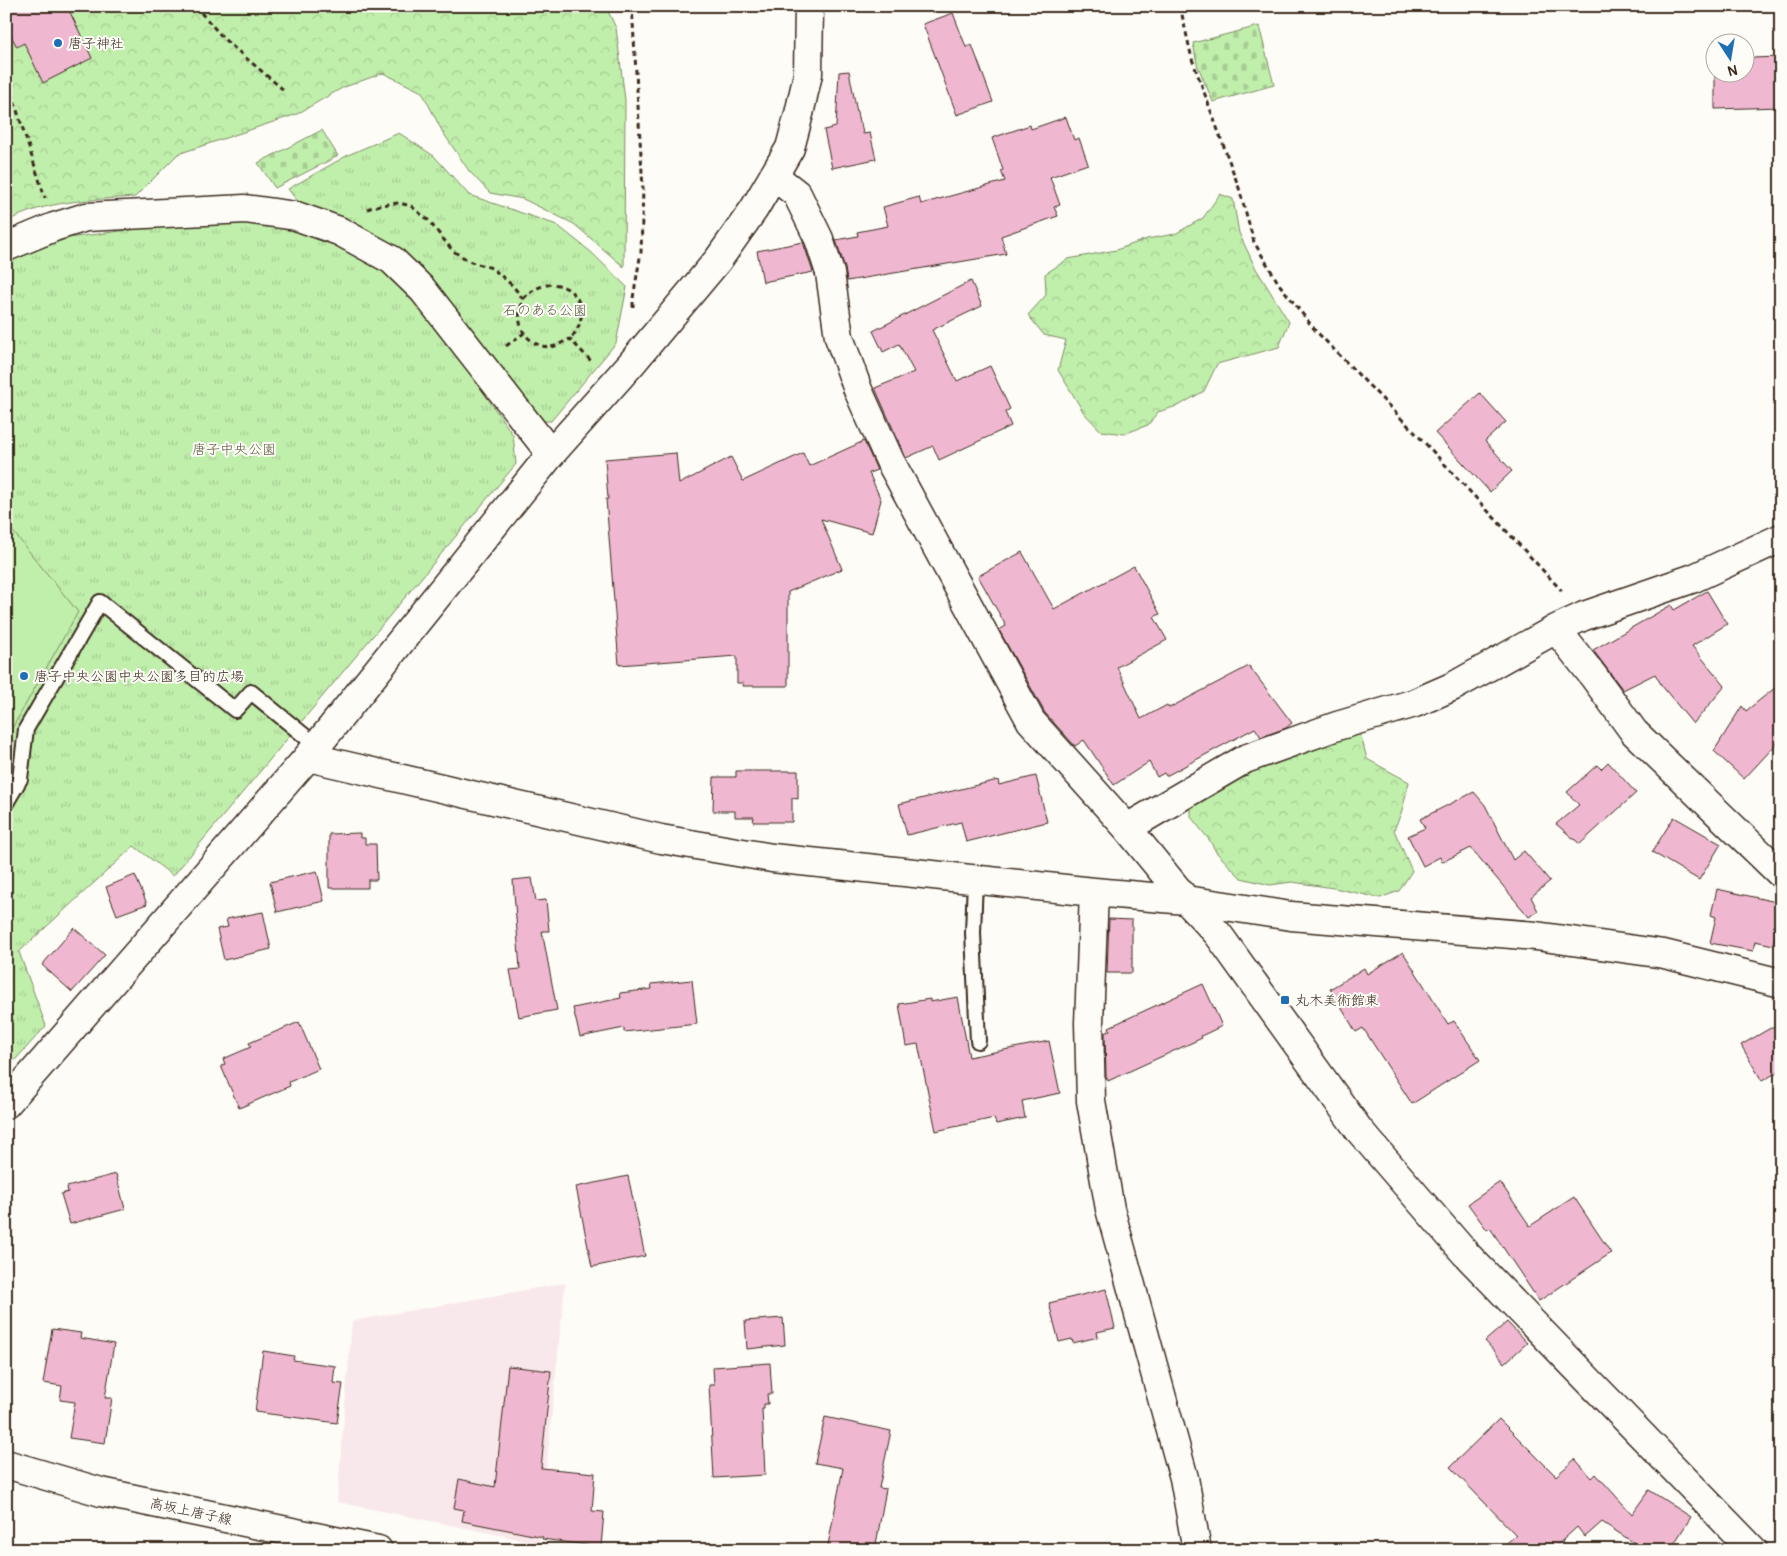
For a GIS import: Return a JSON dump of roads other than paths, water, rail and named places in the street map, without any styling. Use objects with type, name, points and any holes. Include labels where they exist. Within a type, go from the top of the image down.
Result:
[{"type":"street","points":[[6,1104],[313,752],[551,454],[631,364],[718,260],[754,209],[790,148],[808,74],[809,6]]},
{"type":"street","points":[[774,176],[797,194],[819,239],[830,273],[839,337],[858,390],[899,478],[1031,721],[1127,828],[1186,900],[1218,934],[1360,1130],[1464,1253],[1753,1550]]},
{"type":"street","points":[[6,247],[54,227],[86,217],[245,208],[296,216],[339,231],[392,260],[423,290],[551,454]]},
{"type":"street","points":[[1127,828],[1245,758],[1337,726],[1415,703],[1454,686],[1556,629],[1584,616],[1694,578],[1781,538]]},
{"type":"street","points":[[1556,629],[1634,732],[1781,874]]},
{"type":"street","points":[[313,752],[661,839],[772,858],[1186,900],[1291,916],[1536,936],[1664,954],[1781,983]]},
{"type":"street","points":[[1094,892],[1089,1023],[1091,1101],[1110,1209],[1184,1478],[1197,1550]]},
{"type":"street","name":"高坂上唐子線","points":[[6,1464],[101,1492],[376,1550]]},
{"type":"lane","points":[[6,803],[20,779],[26,729],[100,602],[234,710],[251,692],[313,752]]},
{"type":"lane","points":[[975,879],[974,934],[978,1041]]},
{"type":"place","name":"唐子神社","points":[[58,43]]},
{"type":"place","name":"唐子中央公園中央公園多目的広場","points":[[24,676]]},
{"type":"place","name":"丸木美術館東","points":[[1285,1000]]},
{"type":"park label","name":"石のある公園","points":[[545,310]]},
{"type":"park label","name":"唐子中央公園","points":[[234,449]]}]
